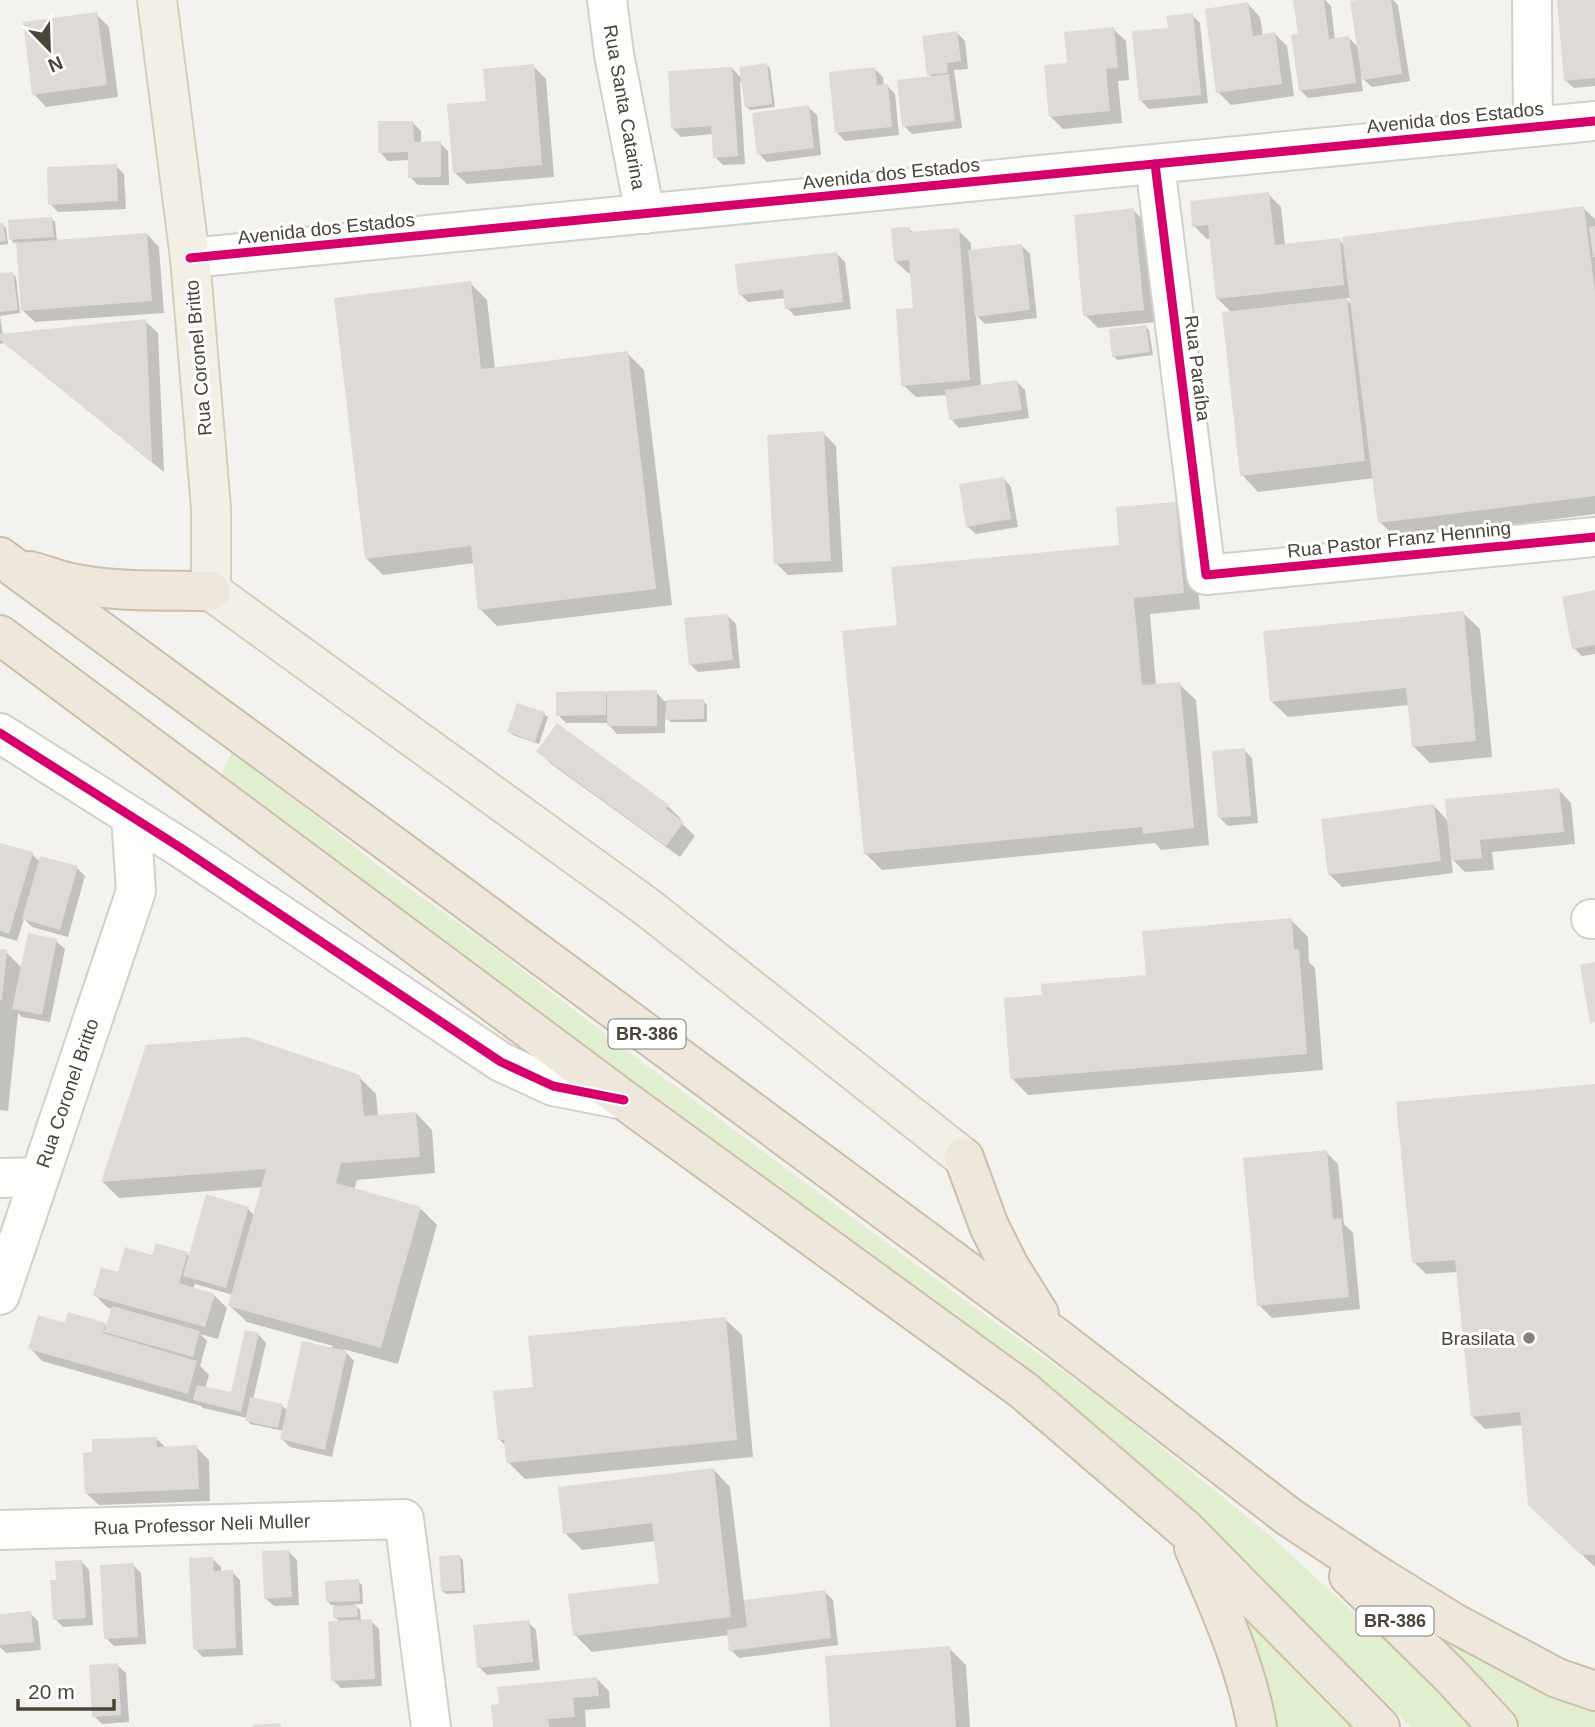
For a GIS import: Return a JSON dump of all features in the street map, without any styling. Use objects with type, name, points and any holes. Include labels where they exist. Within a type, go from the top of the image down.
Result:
[{"type":"highway","points":[[4,560],[67,582],[133,590],[211,591]]},
{"type":"highway","name":"BR-386","points":[[4,560],[1057,1338],[1289,1517],[1451,1676],[1498,1727]]},
{"type":"highway","points":[[0,635],[624,1100],[1023,1390],[1186,1530],[1381,1727]]},
{"type":"highway","points":[[964,1158],[989,1226],[1009,1266],[1057,1338]]},
{"type":"highway","points":[[1289,1517],[1454,1623],[1557,1678],[1595,1691]]},
{"type":"highway","points":[[1186,1530],[1231,1635],[1257,1727]]},
{"type":"main road","name":"Rua Coronel Britto","points":[[158,0],[190,258],[211,508],[211,591]]},
{"type":"main road","points":[[211,591],[647,907],[964,1158]]},
{"type":"street","name":"Rua Santa Catarina","points":[[607,0],[614,54],[645,214]]},
{"type":"street","points":[[1532,0],[1533,127]]},
{"type":"street","name":"Avenida dos Estados","points":[[190,258],[1595,121]]},
{"type":"street","name":"Rua Paraíba","points":[[1154,164],[1206,575]]},
{"type":"street","name":"Rua Pastor Franz Henning","points":[[1206,575],[1595,537]]},
{"type":"street","points":[[0,733],[181,848],[501,1062],[553,1086],[624,1100]]},
{"type":"street","name":"Rua Coronel Britto","points":[[0,1295],[136,891],[131,816]]},
{"type":"street","name":"Rua Coronel Britto","points":[[136,891],[181,848]]},
{"type":"street","points":[[0,1178],[39,1177]]},
{"type":"street","name":"Rua Professor Neli Muller","points":[[0,1530],[404,1519],[432,1727]]},
{"type":"green space","points":[[233,751],[390,875],[490,945],[626,1050],[1111,1406],[1268,1534],[1437,1689],[1472,1727],[1411,1727],[1246,1565],[218,780]]},
{"type":"green space","points":[[1376,1584],[1595,1709],[1595,1727],[1521,1727]]},
{"type":"green space","points":[[1232,1605],[1324,1690],[1360,1727],[1275,1727]]},
{"type":"building","points":[[1293,0],[1324,0],[1329,39],[1349,36],[1356,83],[1299,91],[1291,35],[1298,33]]},
{"type":"building","points":[[1391,0],[1402,74],[1362,80],[1350,1]]},
{"type":"building","points":[[1557,0],[1595,0],[1595,78],[1564,81]]},
{"type":"building","points":[[1248,2],[1253,36],[1275,32],[1282,84],[1216,93],[1205,9]]},
{"type":"building","points":[[97,12],[107,85],[32,95],[23,22]]},
{"type":"building","points":[[1193,13],[1201,95],[1139,101],[1132,31],[1168,28],[1166,16]]},
{"type":"building","points":[[1114,27],[1118,68],[1106,69],[1110,111],[1049,117],[1044,65],[1067,63],[1064,32]]},
{"type":"building","points":[[957,31],[961,61],[947,63],[948,73],[927,75],[922,36]]},
{"type":"building","points":[[767,63],[772,104],[745,108],[739,67]]},
{"type":"building","points":[[534,64],[542,165],[453,173],[447,104],[486,101],[483,69]]},
{"type":"building","points":[[732,67],[738,156],[713,158],[711,126],[671,129],[668,71]]},
{"type":"building","points":[[875,67],[877,85],[888,84],[892,127],[835,133],[829,72]]},
{"type":"building","points":[[949,74],[955,121],[902,127],[897,80]]},
{"type":"building","points":[[809,105],[814,148],[757,155],[752,113]]},
{"type":"building","points":[[378,121],[413,121],[414,142],[441,141],[441,177],[408,178],[408,152],[378,153]]},
{"type":"building","points":[[117,164],[118,201],[48,205],[47,167]]},
{"type":"building","points":[[1269,192],[1275,245],[1340,238],[1344,285],[1216,299],[1208,225],[1192,227],[1190,201]]},
{"type":"building","points":[[1584,206],[1595,292],[1595,496],[1378,523],[1342,237]]},
{"type":"building","points":[[1134,208],[1144,310],[1083,316],[1074,215]]},
{"type":"building","points":[[52,217],[54,237],[9,240],[8,220]]},
{"type":"building","points":[[0,223],[3,223],[6,241],[0,242]]},
{"type":"building","points":[[1595,226],[1595,257],[1593,257],[1589,227]]},
{"type":"building","points":[[910,227],[910,232],[959,228],[970,380],[901,386],[896,309],[913,308],[909,260],[894,262],[891,228]]},
{"type":"building","points":[[147,233],[152,301],[21,311],[16,243]]},
{"type":"building","points":[[1022,244],[1030,310],[975,317],[968,250]]},
{"type":"building","points":[[837,252],[843,302],[785,309],[783,290],[738,295],[735,264]]},
{"type":"building","points":[[13,272],[18,310],[0,312],[0,273]]},
{"type":"building","points":[[471,281],[481,369],[628,351],[656,589],[478,610],[471,546],[365,559],[334,298]]},
{"type":"building","points":[[1347,298],[1365,461],[1240,476],[1222,312]]},
{"type":"building","points":[[146,319],[152,462],[0,340],[0,334]]},
{"type":"building","points":[[1146,325],[1150,352],[1112,357],[1109,329]]},
{"type":"building","points":[[1017,380],[1022,410],[949,420],[945,390]]},
{"type":"building","points":[[824,431],[831,561],[774,564],[767,435]]},
{"type":"building","points":[[1004,477],[1011,519],[966,527],[959,484]]},
{"type":"building","points":[[1176,502],[1184,593],[1134,598],[1134,602],[1142,685],[1180,682],[1194,828],[1143,834],[1142,827],[864,854],[842,631],[897,625],[891,567],[1119,545],[1116,507]]},
{"type":"building","points":[[1595,590],[1595,645],[1572,649],[1562,597]]},
{"type":"building","points":[[1464,611],[1476,741],[1412,747],[1406,688],[1270,702],[1263,631]]},
{"type":"building","points":[[728,614],[733,660],[689,665],[684,618]]},
{"type":"building","points":[[657,690],[657,726],[607,726],[607,691]]},
{"type":"building","points":[[606,691],[606,715],[556,716],[556,692]]},
{"type":"building","points":[[704,699],[704,719],[665,720],[666,700]]},
{"type":"building","points":[[517,703],[545,712],[535,742],[507,732]]},
{"type":"building","points":[[557,723],[669,805],[666,809],[684,822],[666,846],[536,752]]},
{"type":"building","points":[[1245,748],[1251,816],[1218,818],[1212,751]]},
{"type":"building","points":[[1559,788],[1564,832],[1480,840],[1482,858],[1451,861],[1445,799]]},
{"type":"building","points":[[1434,804],[1441,861],[1328,875],[1321,819]]},
{"type":"building","points":[[0,843],[33,852],[9,934],[0,931]]},
{"type":"building","points":[[40,856],[78,866],[60,930],[22,919]]},
{"type":"building","points":[[1292,918],[1294,950],[1299,949],[1307,1054],[1010,1079],[1004,998],[1042,995],[1041,984],[1146,975],[1142,931]]},
{"type":"building","points":[[28,933],[57,939],[42,1015],[12,1009]]},
{"type":"building","points":[[0,949],[7,950],[2,1000],[0,1000]]},
{"type":"building","points":[[1595,962],[1595,1022],[1590,1023],[1580,965]]},
{"type":"building","points":[[247,1037],[360,1075],[364,1116],[416,1112],[420,1157],[341,1163],[336,1183],[421,1207],[381,1348],[228,1306],[266,1169],[101,1182],[146,1045]]},
{"type":"building","name":"Brasilata","points":[[1595,1084],[1595,1555],[1581,1555],[1528,1505],[1520,1412],[1471,1417],[1455,1260],[1412,1263],[1396,1102]]},
{"type":"building","points":[[1327,1150],[1333,1219],[1341,1218],[1349,1297],[1257,1306],[1243,1158]]},
{"type":"building","points":[[206,1194],[249,1207],[226,1288],[183,1276]]},
{"type":"building","points":[[156,1243],[188,1252],[179,1283],[215,1294],[205,1327],[93,1296],[101,1267],[118,1272],[125,1247],[152,1255]]},
{"type":"building","points":[[112,1306],[200,1331],[193,1357],[104,1332]]},
{"type":"building","points":[[68,1312],[106,1323],[103,1333],[197,1361],[188,1394],[28,1349],[38,1315],[65,1323]]},
{"type":"building","points":[[726,1317],[737,1440],[506,1463],[504,1440],[498,1440],[493,1391],[533,1387],[528,1336]]},
{"type":"building","points":[[245,1330],[259,1333],[241,1412],[193,1400],[197,1385],[231,1392]]},
{"type":"building","points":[[302,1341],[347,1351],[325,1450],[280,1439]]},
{"type":"building","points":[[250,1397],[283,1404],[278,1428],[245,1421]]},
{"type":"building","points":[[157,1437],[157,1447],[197,1445],[199,1489],[85,1494],[83,1453],[92,1452],[92,1439]]},
{"type":"building","points":[[714,1468],[731,1617],[573,1636],[568,1594],[659,1583],[652,1523],[563,1534],[558,1487]]},
{"type":"building","points":[[289,1550],[292,1597],[264,1599],[262,1551]]},
{"type":"building","points":[[460,1555],[462,1591],[441,1591],[439,1556]]},
{"type":"building","points":[[213,1557],[214,1571],[233,1570],[236,1648],[193,1650],[189,1558]]},
{"type":"building","points":[[82,1560],[86,1618],[53,1620],[50,1580],[56,1580],[55,1561]]},
{"type":"building","points":[[134,1563],[138,1637],[104,1639],[100,1565]]},
{"type":"building","points":[[359,1579],[360,1601],[326,1602],[325,1581]]},
{"type":"building","points":[[825,1590],[831,1638],[729,1651],[727,1630],[747,1627],[744,1600]]},
{"type":"building","points":[[357,1605],[358,1617],[333,1618],[333,1606]]},
{"type":"building","points":[[31,1611],[34,1642],[0,1645],[0,1614]]},
{"type":"building","points":[[372,1619],[375,1679],[331,1681],[328,1621]]},
{"type":"building","points":[[529,1620],[533,1662],[477,1668],[473,1625]]},
{"type":"building","points":[[950,1646],[956,1727],[830,1727],[825,1656]]},
{"type":"building","points":[[118,1663],[121,1715],[92,1717],[89,1665]]},
{"type":"building","points":[[597,1677],[599,1696],[573,1698],[575,1717],[548,1719],[549,1727],[493,1727],[491,1705],[499,1704],[497,1687]]},
{"type":"building","points":[[280,1723],[281,1727],[252,1725]]},
{"type":"cycle path","points":[[190,258],[1595,121]]},
{"type":"cycle path","points":[[1155,164],[1206,575],[1595,537]]},
{"type":"cycle path","points":[[0,733],[181,848],[501,1062],[553,1086],[624,1100]]},
{"type":"place","name":"Brasilata","points":[[1529,1338]]}]
